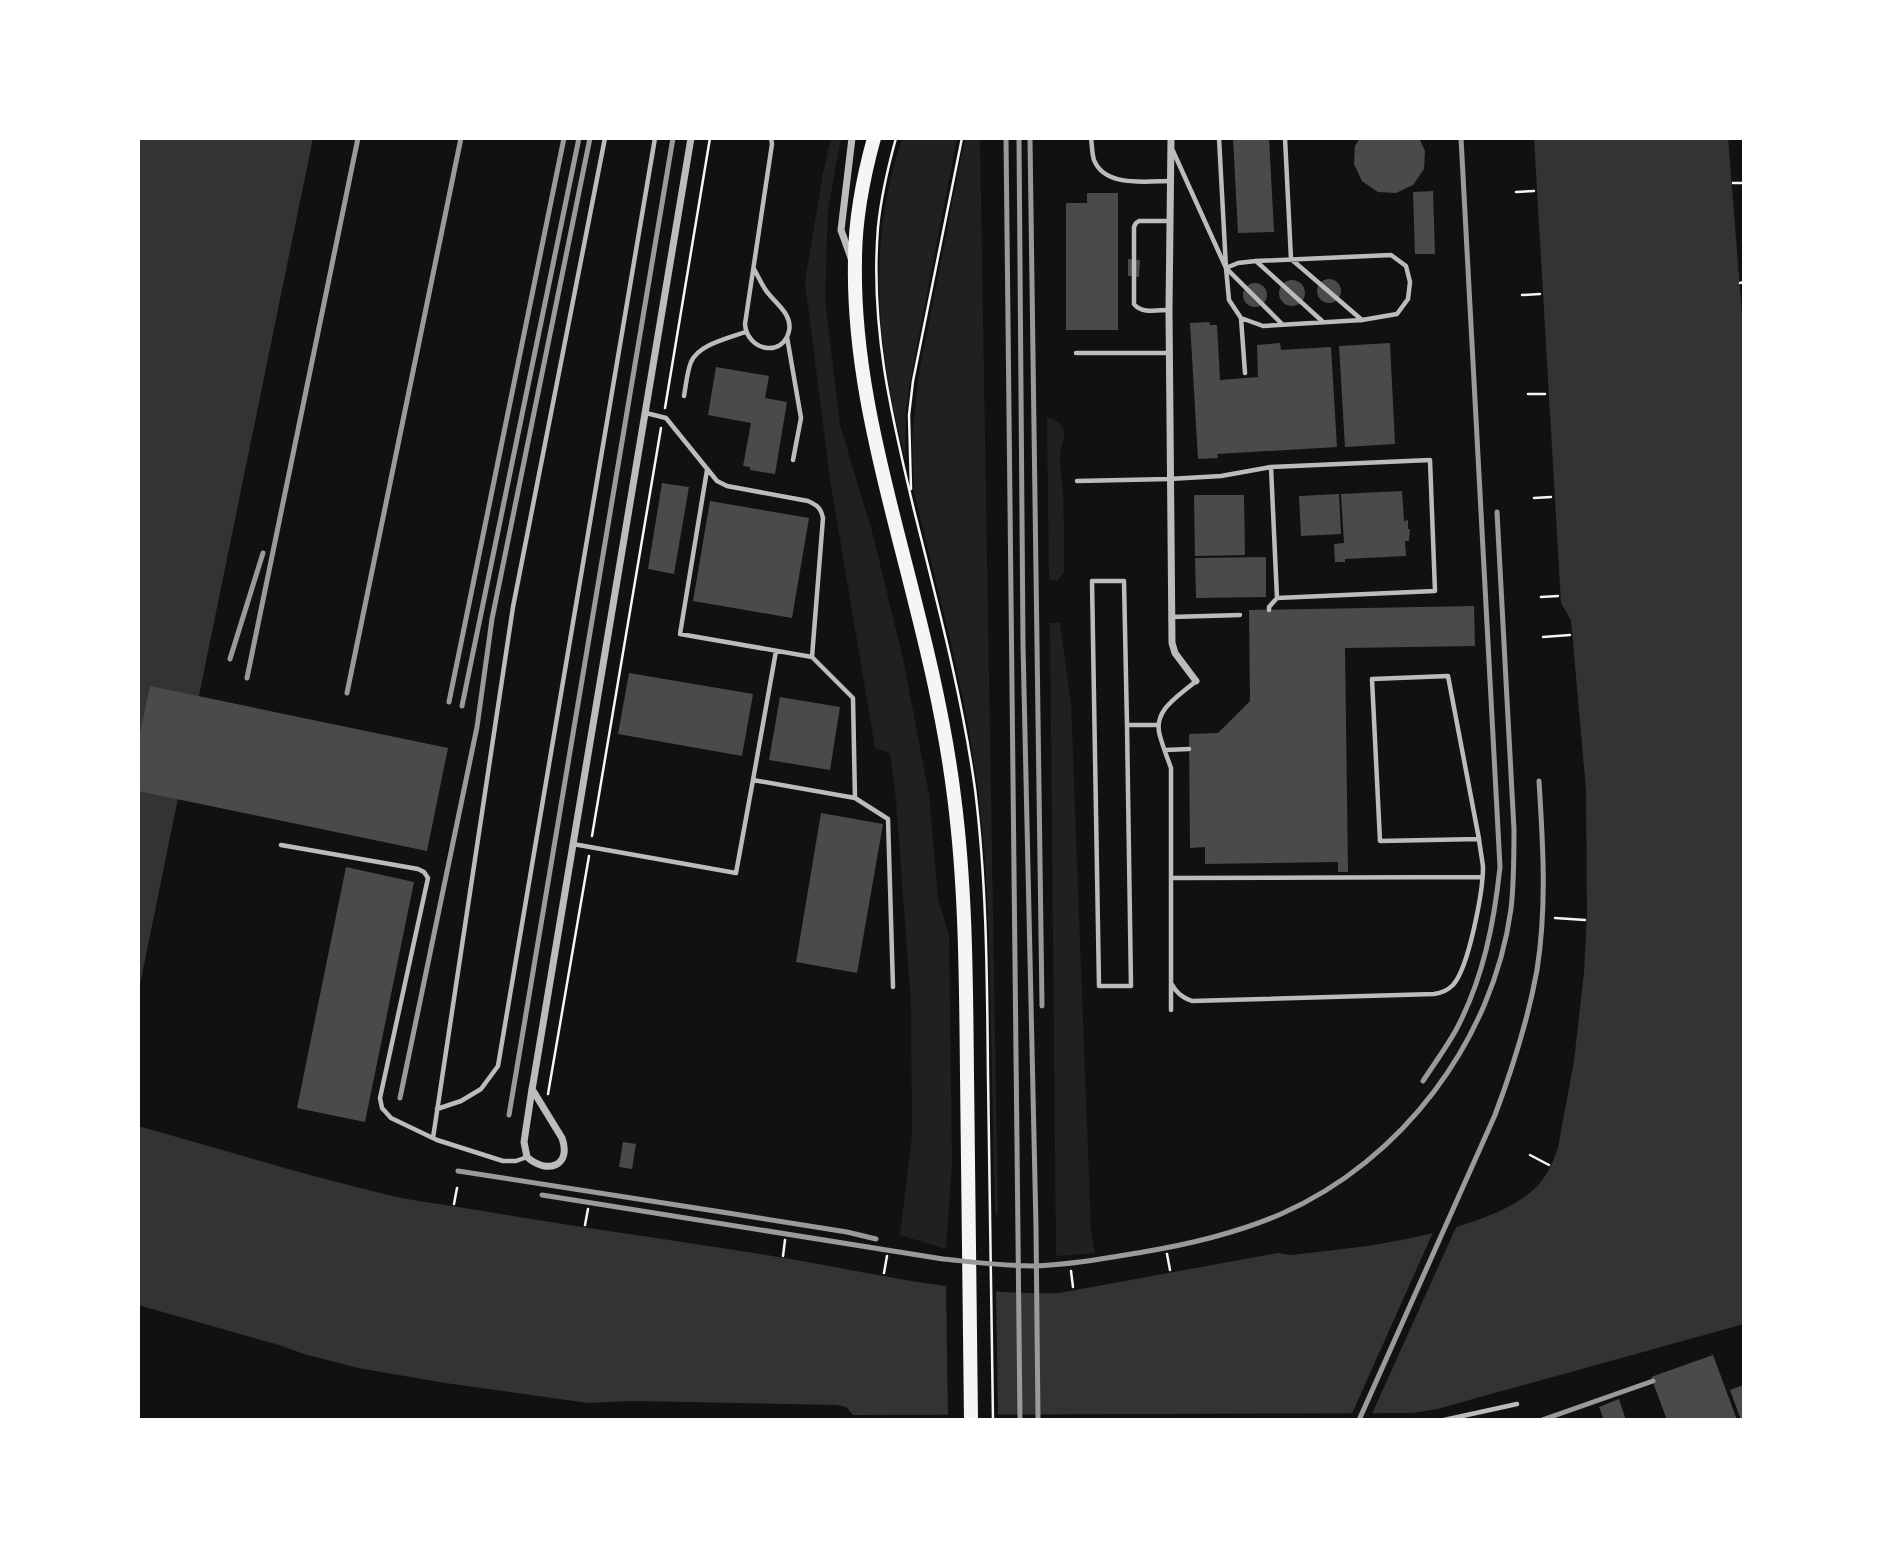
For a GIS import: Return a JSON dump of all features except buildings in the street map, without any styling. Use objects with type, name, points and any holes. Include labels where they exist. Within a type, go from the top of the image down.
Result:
[{"type":"main road","points":[[874,138],[858,213],[856,325],[875,442],[928,651],[944,729],[961,862],[965,951],[971,1420]]},
{"type":"street","points":[[532,1089],[562,1138],[566,1153],[562,1160],[549,1167],[540,1166],[527,1157],[524,1142],[532,1089],[691,138]]},
{"type":"street","points":[[852,138],[841,230],[855,267]]},
{"type":"street","points":[[1171,143],[1169,480],[1172,643],[1175,653],[1196,681]]},
{"type":"lane","points":[[433,1138],[513,607],[605,138]]},
{"type":"lane","points":[[437,1109],[461,1101],[481,1089],[499,1066],[655,138]]},
{"type":"lane","points":[[771,138],[746,315],[746,332],[754,344],[763,348],[776,347],[787,337]]},
{"type":"lane","points":[[1091,138],[1096,163],[1110,176],[1126,181],[1171,181]]},
{"type":"lane","points":[[1219,138],[1229,300],[1241,318],[1245,373]]},
{"type":"lane","points":[[1285,138],[1291,259],[1362,320]]},
{"type":"lane","points":[[1171,143],[1226,268],[1283,325]]},
{"type":"lane","points":[[1169,310],[1141,310],[1134,304],[1134,227],[1139,221],[1170,221]]},
{"type":"lane","points":[[1226,268],[1238,263],[1256,261],[1391,255],[1406,266],[1410,282],[1408,299],[1398,314],[1362,320],[1263,326],[1241,318]]},
{"type":"lane","points":[[1256,261],[1324,322]]},
{"type":"lane","points":[[754,269],[763,287],[788,318],[787,337],[801,418],[793,460]]},
{"type":"lane","points":[[684,396],[689,367],[696,355],[713,344],[746,332]]},
{"type":"lane","points":[[1076,354],[1169,353]]},
{"type":"lane","points":[[645,413],[666,418],[717,481],[727,486],[808,501],[821,510],[823,518],[812,657]]},
{"type":"lane","points":[[1077,481],[1221,477],[1271,467],[1430,460],[1435,591],[1277,598]]},
{"type":"lane","points":[[1269,610],[1277,598],[1271,467]]},
{"type":"lane","points":[[707,470],[680,634],[812,657],[853,698],[855,798]]},
{"type":"lane","points":[[1092,581],[1124,581],[1127,725],[1132,986],[1099,986],[1092,581]]},
{"type":"lane","points":[[1171,617],[1240,615]]},
{"type":"lane","points":[[573,844],[736,873],[776,651]]},
{"type":"lane","points":[[1171,983],[1176,992],[1192,1001],[1434,994],[1444,992],[1460,975],[1480,897],[1483,866],[1479,839],[1448,676],[1372,680],[1380,841],[1479,839]]},
{"type":"lane","points":[[1171,1010],[1171,768],[1157,725],[1161,711],[1196,681]]},
{"type":"lane","points":[[1127,725],[1157,725]]},
{"type":"lane","points":[[1165,750],[1189,749]]},
{"type":"lane","points":[[753,780],[855,798],[888,819],[893,987]]},
{"type":"lane","points":[[281,845],[424,872],[428,878],[380,1098],[382,1108],[391,1118],[453,1146],[503,1161],[516,1161],[527,1157]]},
{"type":"lane","points":[[1171,878],[1482,877]]},
{"type":"lane","points":[[1444,1420],[1517,1404]]},
{"type":"path","points":[[548,1097],[710,138]]},
{"type":"path","points":[[896,138],[878,225],[878,326],[893,425],[912,499],[909,415],[913,381],[962,138]]},
{"type":"path","points":[[1733,183],[1744,183]]},
{"type":"path","points":[[1516,192],[1534,191]]},
{"type":"path","points":[[1522,295],[1540,294]]},
{"type":"path","points":[[1528,394],[1545,394]]},
{"type":"path","points":[[1534,498],[1551,497]]},
{"type":"path","points":[[1541,597],[1558,596]]},
{"type":"path","points":[[1543,637],[1570,635]]},
{"type":"path","points":[[1555,918],[1585,920]]},
{"type":"path","points":[[1530,1155],[1549,1165]]},
{"type":"path","points":[[454,1203],[457,1188]]},
{"type":"path","points":[[585,1225],[588,1209]]},
{"type":"path","points":[[990,1238],[993,1420]]},
{"type":"path","points":[[783,1256],[785,1240]]},
{"type":"path","points":[[1167,1254],[1170,1270]]},
{"type":"path","points":[[884,1273],[887,1256]]},
{"type":"path","points":[[1071,1271],[1073,1287]]},
{"type":"shaded area","points":[[138,138],[313,138],[138,994]]},
{"type":"shaded area","points":[[831,138],[841,138],[828,209],[825,299],[840,425],[873,535],[903,659],[929,794],[938,899],[949,935],[952,1164],[946,1249],[900,1235],[912,1135],[911,1004],[896,800],[890,753],[875,748],[830,479],[805,282]]},
{"type":"shaded area","points":[[902,138],[957,138],[911,377],[906,410],[905,458],[888,377],[880,298],[883,219]]},
{"type":"shaded area","points":[[965,138],[980,138],[998,1215],[995,1215],[989,939],[978,788],[951,643],[914,492],[912,439],[919,373]]},
{"type":"shaded area","points":[[1534,138],[1728,138],[1744,339],[1744,1324],[1437,1409],[1413,1413],[853,1415],[846,1407],[837,1405],[630,1401],[588,1403],[445,1383],[358,1368],[138,1305],[138,1126],[322,1178],[408,1199],[760,1254],[909,1281],[1022,1293],[1059,1293],[1278,1253],[1290,1255],[1417,1237],[1485,1217],[1533,1191],[1547,1174],[1558,1147],[1574,1061],[1587,915],[1586,790],[1571,620],[1561,603]]},
{"type":"shaded area","points":[[1047,418],[1057,421],[1064,432],[1060,457],[1064,573],[1057,581],[1049,579]]},
{"type":"shaded area","points":[[1050,623],[1060,623],[1071,704],[1091,1230],[1095,1253],[1056,1256]]},
{"type":"pier","points":[[1458,1223],[1371,1416],[1351,1416],[1434,1230]]},
{"type":"pier","points":[[946,1282],[996,1288],[998,1417],[948,1417]]},
{"type":"railway","points":[[247,678],[358,138]]},
{"type":"railway","points":[[347,693],[461,138]]},
{"type":"railway","points":[[449,702],[564,138]]},
{"type":"railway","points":[[462,706],[579,138]]},
{"type":"railway","points":[[400,1098],[477,727],[492,619],[590,138]]},
{"type":"railway","points":[[509,1115],[673,138]]},
{"type":"railway","points":[[1006,138],[1020,1420]]},
{"type":"railway","points":[[1019,138],[1023,644],[1038,1420]]},
{"type":"railway","points":[[1030,138],[1042,1006]]},
{"type":"railway","points":[[1423,1081],[1456,1030],[1473,991],[1491,930],[1500,867],[1461,138]]},
{"type":"railway","points":[[542,1195],[943,1259],[1033,1266],[1075,1263],[1196,1241],[1264,1221],[1325,1191],[1365,1162],[1402,1129],[1435,1091],[1462,1049],[1484,1004],[1501,958],[1511,909],[1514,830],[1497,512]]},
{"type":"railway","points":[[230,659],[263,553]]},
{"type":"railway","points":[[1359,1420],[1495,1115],[1525,1025],[1537,970],[1542,923],[1543,852],[1539,781]]},
{"type":"railway","points":[[458,1171],[847,1232],[876,1239]]},
{"type":"railway","points":[[1542,1420],[1653,1381]]}]
